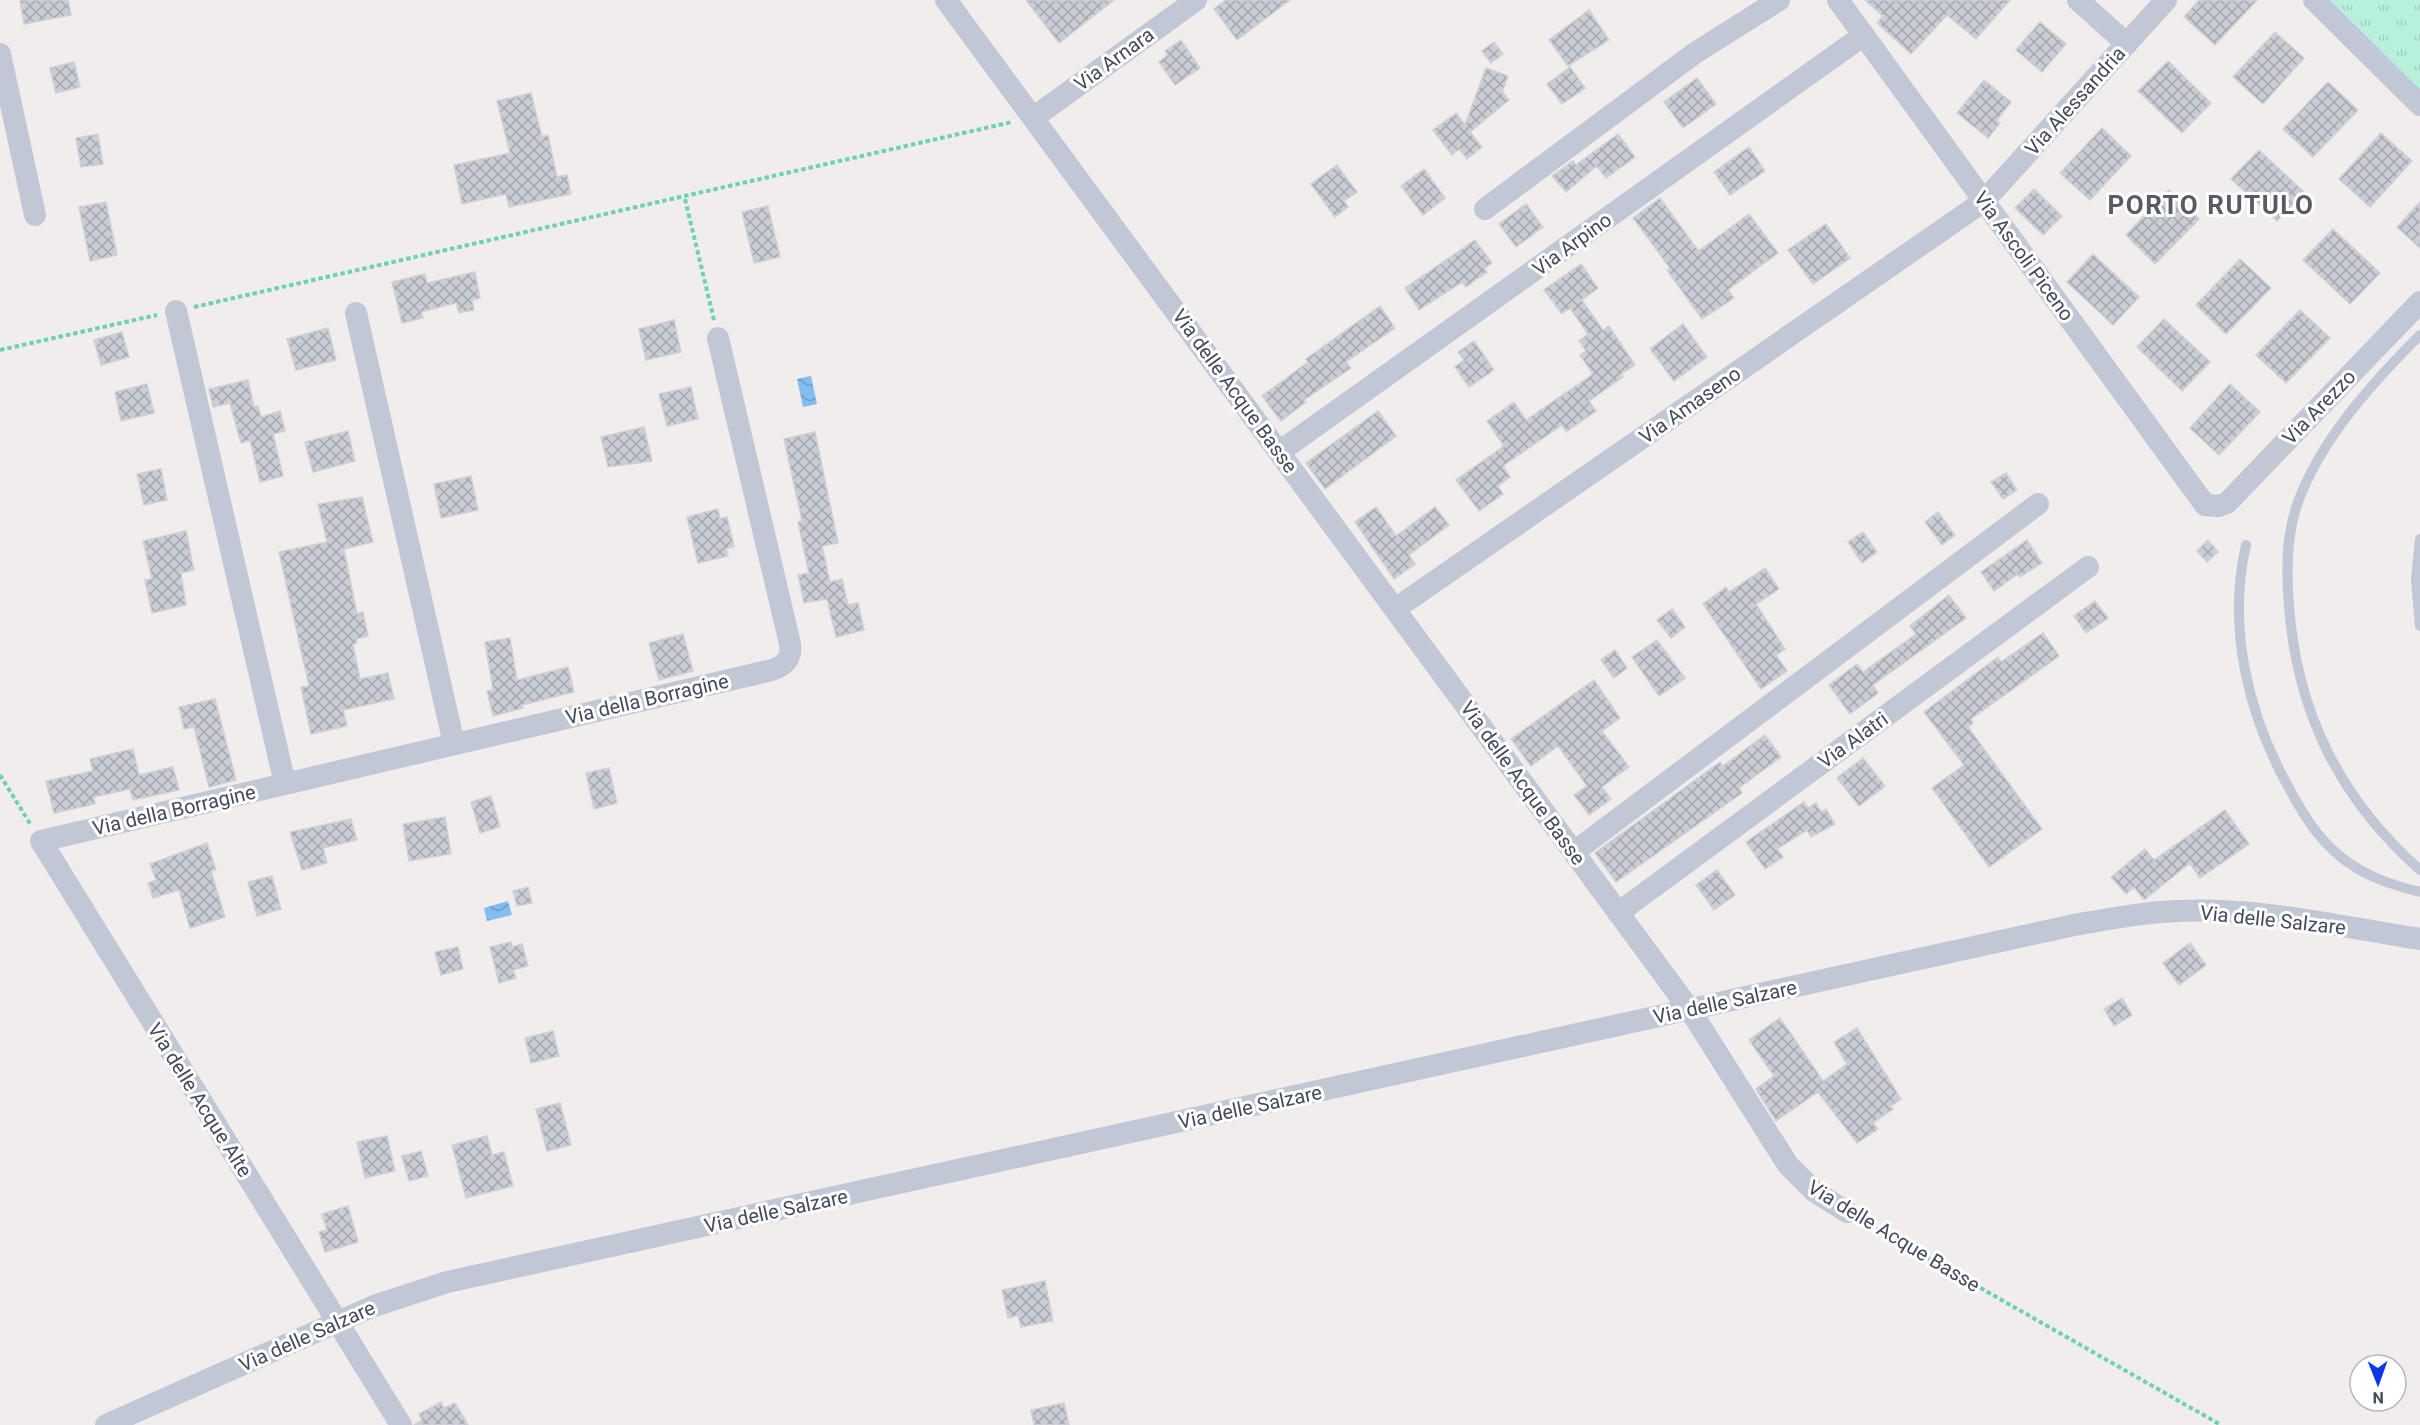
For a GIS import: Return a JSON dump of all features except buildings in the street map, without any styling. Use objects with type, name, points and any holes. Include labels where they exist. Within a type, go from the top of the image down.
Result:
[{"type":"street","name":"Via Arnara","points":[[1033,118],[1196,0]]},
{"type":"street","points":[[1485,209],[1695,53],[1779,0]]},
{"type":"street","name":"Via Ascoli Piceno","points":[[1838,0],[2197,497],[2205,505],[2213,507]]},
{"type":"street","points":[[2078,0],[2127,44]]},
{"type":"street","name":"Via Alessandria","points":[[1984,201],[2166,0]]},
{"type":"street","points":[[2314,0],[2420,105]]},
{"type":"street","name":"Via delle Acque Basse","points":[[950,1],[1033,118],[1690,1010],[1788,1165],[1807,1186],[1847,1212]]},
{"type":"street","name":"Via Arpino","points":[[1279,452],[1864,35]]},
{"type":"street","points":[[0,54],[35,215]]},
{"type":"street","name":"Via Amaseno","points":[[1395,609],[1984,201]]},
{"type":"street","name":"Via Arezzo","points":[[2213,507],[2230,500],[2420,302]]},
{"type":"street","points":[[176,311],[285,784]]},
{"type":"street","points":[[356,313],[454,744]]},
{"type":"street","name":"Via della Borragine","points":[[41,841],[772,670],[788,661],[790,644],[718,338]]},
{"type":"street","points":[[1574,852],[2038,504]]},
{"type":"street","name":"Via Alatri","points":[[1618,913],[2088,567]]},
{"type":"street","name":"Via delle Acque Alte","points":[[41,841],[401,1425]]},
{"type":"street","name":"Via delle Salzare","points":[[106,1425],[395,1298],[447,1282],[2074,925],[2166,911],[2256,914],[2420,939]]},
{"type":"lane","points":[[2420,335],[2363,398],[2312,471],[2292,521],[2287,575],[2291,629],[2298,673],[2315,728],[2335,767],[2362,808],[2388,839],[2420,870]]},
{"type":"lane","points":[[2420,539],[2416,579],[2420,626]]},
{"type":"lane","points":[[2246,545],[2240,577],[2240,630],[2252,700],[2269,751],[2303,814],[2331,849],[2369,875],[2420,892]]},
{"type":"path","points":[[0,350],[1033,118]]},
{"type":"path","points":[[685,198],[718,338]]},
{"type":"path","points":[[0,775],[41,841]]},
{"type":"path","name":"Via delle Acque Basse","points":[[1847,1212],[2221,1425]]},
{"type":"green space","points":[[2327,0],[2420,0],[2420,93]]},
{"type":"water","points":[[811,376],[817,404],[803,407],[797,379]]},
{"type":"water","points":[[508,901],[512,915],[487,921],[484,908]]},
{"type":"district","name":"PORTO RUTULO","points":[[2211,205]]}]
